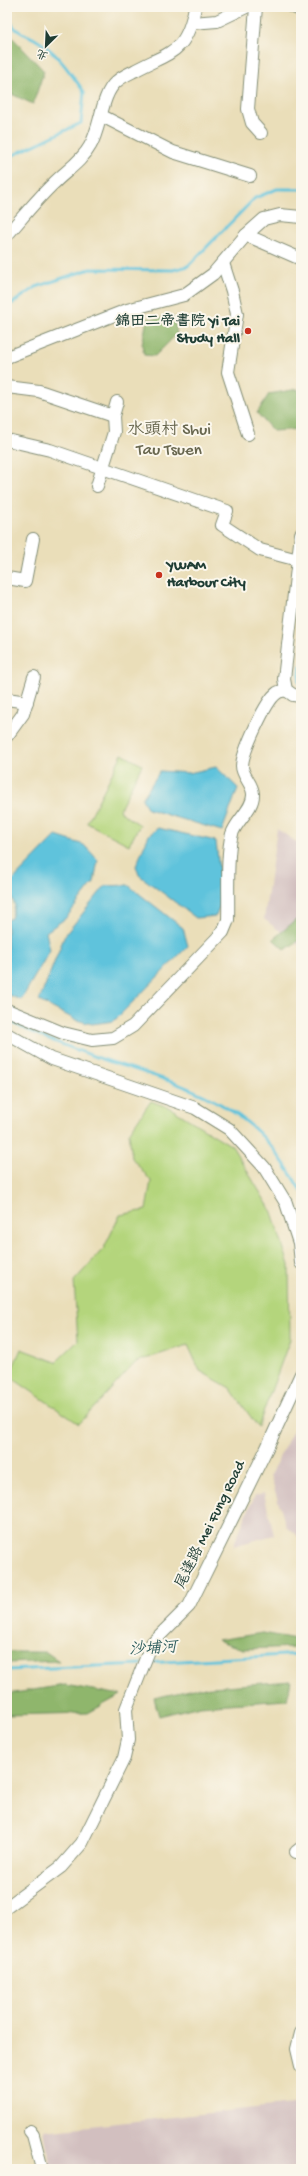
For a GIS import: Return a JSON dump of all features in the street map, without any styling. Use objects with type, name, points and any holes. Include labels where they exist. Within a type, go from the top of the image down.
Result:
[{"type":"street","points":[[7,235],[52,184],[79,160],[90,147],[102,116],[109,89],[150,62],[169,55],[184,41],[192,23],[195,7]]},
{"type":"street","points":[[192,23],[217,22],[246,7]]},
{"type":"street","points":[[256,7],[248,109],[252,123],[261,133]]},
{"type":"street","points":[[294,7],[301,10]]},
{"type":"street","points":[[102,116],[173,152],[250,176]]},
{"type":"street","points":[[7,357],[127,310],[184,295],[200,285],[223,263],[259,222],[268,217],[280,215],[301,217]]},
{"type":"street","points":[[246,235],[301,259]]},
{"type":"street","points":[[223,263],[232,291],[237,314],[228,372],[248,434]]},
{"type":"street","points":[[7,387],[39,391],[112,416]]},
{"type":"street","points":[[97,486],[101,469],[114,432],[112,416],[117,402]]},
{"type":"street","points":[[7,440],[50,450],[101,469],[227,511],[222,525],[260,550],[298,560]]},
{"type":"street","points":[[301,534],[284,679],[286,690],[293,695],[301,696]]},
{"type":"street","points":[[7,578],[25,581],[33,539]]},
{"type":"street","points":[[7,736],[19,722],[27,702],[34,677]]},
{"type":"street","points":[[7,1010],[63,1033],[92,1040],[113,1038],[133,1026],[223,932],[228,920],[233,834],[251,802],[253,795],[250,784],[241,768],[243,760],[254,729],[271,699],[278,693],[286,690]]},
{"type":"street","points":[[7,700],[27,702]]},
{"type":"street","points":[[7,1034],[52,1058],[195,1108],[229,1129],[264,1167],[286,1204],[299,1243],[301,1263]]},
{"type":"street","name":"尾逢路 Mei Fung Road","points":[[7,1907],[61,1867],[82,1842],[124,1758],[128,1740],[126,1710],[136,1680],[152,1643],[189,1606],[266,1450],[301,1374]]},
{"type":"street","points":[[301,2034],[297,2049],[301,2066]]},
{"type":"street","points":[[30,2131],[33,2135],[42,2169]]},
{"type":"shaded area","points":[[277,829],[301,845],[301,947],[264,919]]},
{"type":"shaded area","points":[[301,1415],[301,1539],[286,1526],[270,1475]]},
{"type":"shaded area","points":[[264,1493],[274,1535],[233,1546],[255,1495]]},
{"type":"shaded area","points":[[301,2103],[301,2169],[51,2169],[44,2131]]},
{"type":"green space","points":[[7,32],[44,71],[33,104],[7,92]]},
{"type":"green space","points":[[174,317],[177,334],[155,356],[144,355],[142,345],[147,319]]},
{"type":"green space","points":[[298,389],[301,398],[301,429],[273,431],[257,413],[269,394]]},
{"type":"green space","points":[[122,754],[142,765],[119,811],[140,825],[129,845],[87,823]]},
{"type":"green space","points":[[301,916],[301,939],[285,950],[273,939]]},
{"type":"green space","points":[[151,1101],[170,1108],[232,1146],[272,1212],[289,1265],[290,1339],[258,1427],[230,1388],[200,1371],[188,1345],[136,1362],[79,1424],[9,1376],[21,1349],[56,1362],[78,1341],[74,1281],[104,1248],[120,1215],[146,1210],[151,1181],[132,1158],[129,1133]]},
{"type":"green space","points":[[263,1633],[301,1640],[298,1647],[243,1649],[217,1640]]},
{"type":"green space","points":[[7,1652],[46,1652],[59,1661],[7,1663]]},
{"type":"green space","points":[[291,1681],[287,1700],[200,1706],[159,1716],[154,1698],[199,1688]]},
{"type":"green space","points":[[65,1685],[121,1695],[88,1713],[7,1715],[7,1694]]},
{"type":"water","points":[[216,767],[238,788],[222,831],[148,809],[142,799],[160,771],[189,773]]},
{"type":"water","points":[[158,828],[216,841],[222,900],[216,916],[196,918],[139,875],[136,866],[149,835]]},
{"type":"water","points":[[56,836],[84,845],[98,860],[94,882],[66,918],[46,932],[50,950],[21,1000],[7,994],[7,920],[11,918],[15,906],[7,886]]},
{"type":"water","points":[[128,885],[183,928],[188,946],[114,1021],[92,1024],[76,1020],[39,1001],[65,935],[105,886]]},
{"type":"waterway","points":[[7,14],[17,30],[35,39],[53,53],[84,92],[81,123],[7,158]]},
{"type":"waterway","points":[[7,307],[36,287],[90,269],[173,270],[188,266],[255,198],[277,189],[301,189]]},
{"type":"waterway","points":[[299,682],[301,666]]},
{"type":"waterway","points":[[7,1020],[33,1033],[73,1049],[153,1075],[190,1089],[226,1107],[243,1119],[265,1139],[282,1160],[301,1191]]},
{"type":"waterway","name":"沙埔河","points":[[147,1663],[301,1654]]},
{"type":"waterway","name":"沙埔河","points":[[7,1670],[141,1664]]},
{"type":"place","name":"錦田二帝書院 Yi Tai Study Hall","points":[[248,331]]},
{"type":"place","name":"YWAM Harbour City","points":[[159,575]]},
{"type":"district","name":"水頭村 Shui Tau Tsuen","points":[[169,441]]}]
